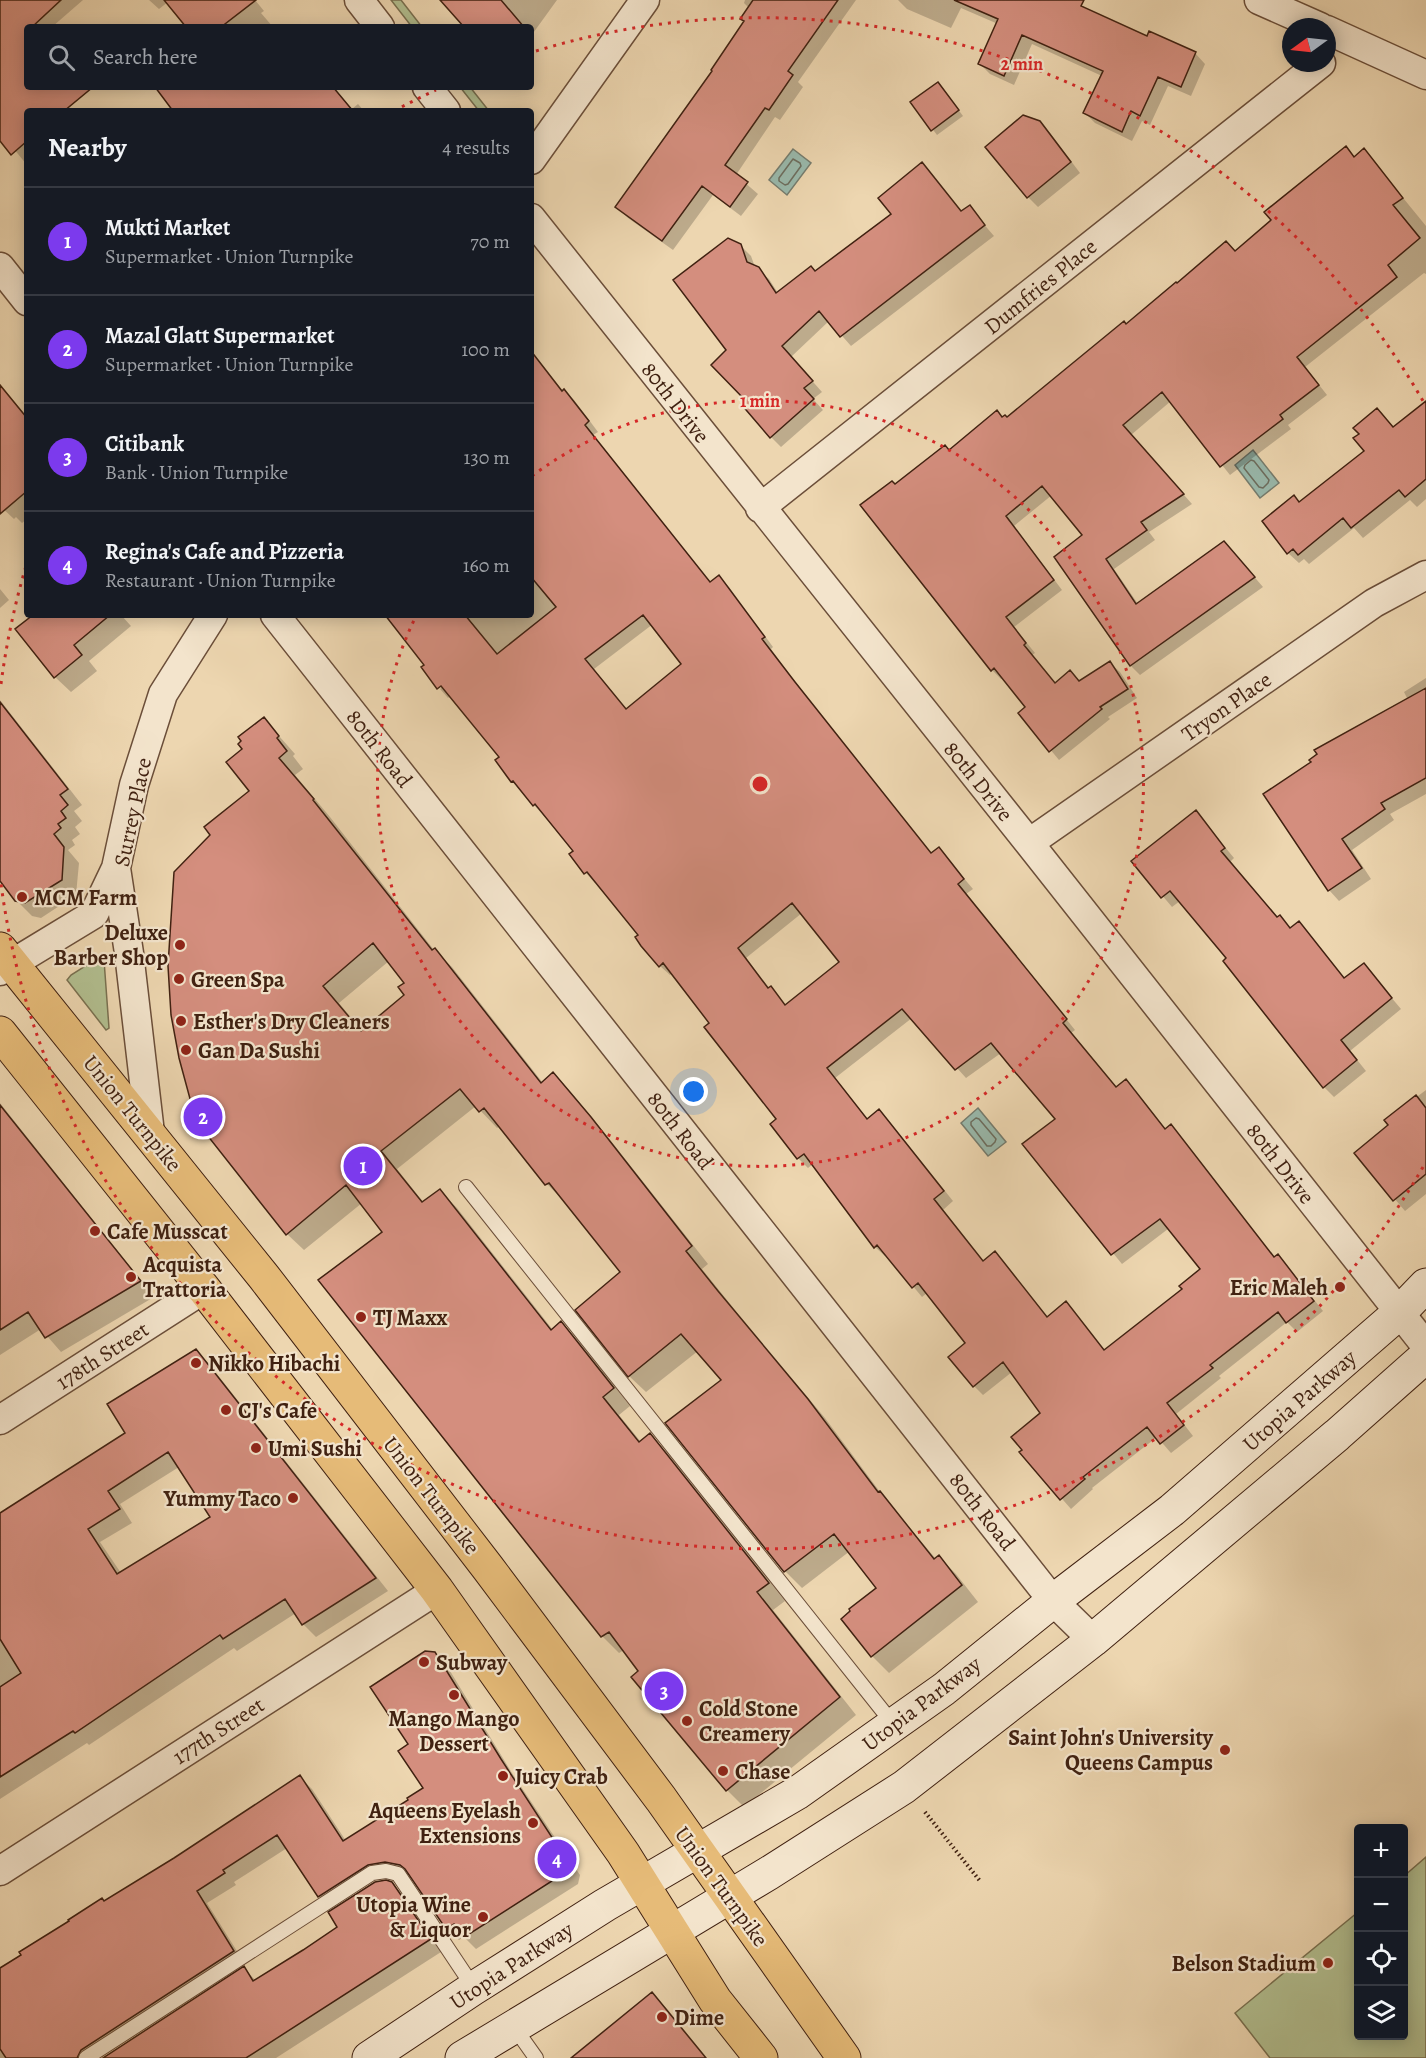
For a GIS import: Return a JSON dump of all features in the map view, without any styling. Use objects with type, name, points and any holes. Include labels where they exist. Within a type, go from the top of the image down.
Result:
[{"type":"main road","name":"Union Turnpike","points":[[4,961],[150,1133],[481,1558],[698,1851],[844,2058]]},
{"type":"main road","points":[[0,1033],[204,1289],[437,1590],[623,1853],[715,2000],[761,2058]]},
{"type":"main road","name":"Utopia Parkway","points":[[369,2058],[474,1988],[642,1884],[797,1793],[944,1689],[1053,1601],[1172,1510],[1400,1312],[1426,1285]]},
{"type":"main road","points":[[462,2058],[730,1897],[904,1787],[1093,1640],[1337,1435],[1426,1356]]},
{"type":"street","points":[[359,0],[378,24]]},
{"type":"street","points":[[534,155],[645,0]]},
{"type":"street","points":[[1259,0],[1300,18]]},
{"type":"street","points":[[1338,35],[1426,75]]},
{"type":"street","name":"Dumfries Place","points":[[760,508],[1310,72]]},
{"type":"street","points":[[430,90],[444,108]]},
{"type":"street","name":"80th Drive","points":[[534,222],[1426,1346]]},
{"type":"street","points":[[0,267],[24,297]]},
{"type":"street","name":"Tryon Place","points":[[1029,843],[1374,603],[1426,575]]},
{"type":"street","name":"Surrey Place","points":[[150,1133],[129,953],[116,868],[134,785],[163,694],[211,618]]},
{"type":"street","name":"80th Road","points":[[277,618],[1053,1601],[1093,1640]]},
{"type":"street","points":[[4,961],[94,914],[116,868]]},
{"type":"street","name":"178th Street","points":[[0,1420],[204,1289]]},
{"type":"street","name":"177th Street","points":[[0,1871],[437,1590]]},
{"type":"lane","points":[[466,1187],[894,1725]]},
{"type":"lane","points":[[86,2058],[372,1873],[386,1871],[398,1874],[474,1988]]},
{"type":"lane","points":[[514,2027],[537,2058]]},
{"type":"path","points":[[924,1812],[980,1881]]},
{"type":"green space","points":[[391,0],[401,0],[420,24],[410,24]]},
{"type":"green space","points":[[462,90],[472,90],[487,108],[477,108]]},
{"type":"green space","points":[[101,956],[104,960],[109,1028],[106,1030],[67,980]]},
{"type":"green space","name":"Belson Stadium","points":[[1426,1857],[1426,2058],[1270,2058],[1235,2013],[1354,1915],[1354,2040],[1408,2040],[1408,1873]]},
{"type":"water","points":[[793,149],[811,163],[787,195],[769,180]]},
{"type":"water","points":[[1253,450],[1279,483],[1260,498],[1235,465]]},
{"type":"water","points":[[978,1108],[1006,1142],[988,1156],[961,1123]]},
{"type":"building","points":[[0,0],[61,0],[35,24],[24,24],[24,90],[89,90],[68,108],[24,108],[24,144],[11,155],[0,141]]},
{"type":"building","points":[[164,0],[256,0],[225,24],[184,24]]},
{"type":"building","points":[[440,0],[501,0],[521,24],[461,24]]},
{"type":"building","points":[[753,0],[838,0],[788,71],[793,75],[769,110],[765,108],[725,165],[748,182],[730,207],[702,186],[662,241],[615,207],[712,71],[744,21],[740,19]]},
{"type":"building","points":[[954,0],[1084,0],[1081,6],[1147,36],[1149,31],[1196,52],[1181,87],[1158,77],[1140,116],[1131,111],[1122,132],[1083,113],[1103,71],[1022,35],[1004,76],[978,64],[998,19]]},
{"type":"building","points":[[938,82],[959,110],[931,131],[910,102]]},
{"type":"building","points":[[157,90],[336,90],[350,108],[171,108]]},
{"type":"building","points":[[1023,115],[1040,121],[1071,162],[1027,198],[985,147]]},
{"type":"building","points":[[1346,146],[1354,157],[1364,148],[1403,198],[1393,205],[1420,238],[1388,265],[1397,277],[1297,357],[1319,385],[1280,415],[1283,419],[1220,467],[1162,392],[1123,425],[1184,494],[1141,522],[1147,530],[1106,559],[1136,604],[1224,541],[1255,577],[1130,666],[1054,557],[1082,535],[1042,486],[1006,516],[1054,580],[1006,617],[1026,643],[1024,645],[1055,683],[1070,670],[1079,681],[1110,661],[1128,689],[1100,707],[1102,709],[1049,752],[1018,713],[1025,707],[994,668],[991,671],[860,505],[892,481],[895,484],[945,445],[949,450],[997,410],[1002,417],[1005,415],[1007,417],[1124,321],[1126,324],[1226,241],[1235,251],[1271,220],[1264,212]]},
{"type":"building","points":[[922,162],[961,211],[970,205],[985,225],[840,337],[819,311],[782,346],[813,381],[804,388],[814,399],[770,438],[741,404],[745,400],[711,365],[726,350],[673,280],[728,238],[741,244],[747,262],[759,267],[776,293],[811,266],[815,271],[891,214],[878,198]]},
{"type":"building","points":[[534,355],[589,421],[585,425],[710,582],[719,575],[765,637],[762,639],[931,853],[939,847],[964,879],[958,884],[1067,1019],[1063,1023],[1116,1087],[1126,1079],[1165,1129],[1171,1124],[1274,1257],[1278,1254],[1314,1301],[1286,1323],[1278,1312],[1210,1365],[1213,1368],[1167,1403],[1184,1425],[1160,1444],[1147,1427],[1083,1477],[1085,1479],[1060,1500],[1019,1452],[1022,1450],[1011,1437],[1040,1413],[1003,1362],[973,1387],[948,1357],[965,1343],[918,1283],[912,1288],[877,1245],[874,1248],[804,1154],[797,1159],[770,1124],[776,1119],[704,1027],[709,1023],[663,963],[659,967],[641,946],[635,937],[638,935],[587,872],[584,874],[569,854],[573,851],[535,804],[533,806],[513,781],[511,782],[495,760],[499,757],[441,686],[437,689],[421,667],[424,665],[387,618],[467,618],[497,654],[556,607],[534,581]],"holes":[[[643,615],[681,664],[626,709],[585,659]],[[792,903],[839,962],[785,1005],[771,986],[768,988],[738,948]],[[902,1009],[955,1070],[991,1043],[1055,1119],[1022,1144],[1111,1255],[1160,1219],[1200,1269],[1179,1286],[1182,1289],[1104,1350],[1066,1301],[1047,1317],[995,1251],[983,1261],[934,1199],[944,1191],[879,1109],[867,1119],[827,1068]]]},
{"type":"building","points":[[0,385],[24,414],[24,494],[0,514]]},
{"type":"building","points":[[1426,401],[1426,479],[1405,497],[1399,490],[1351,528],[1343,518],[1298,555],[1293,549],[1287,554],[1262,521],[1294,495],[1299,502],[1364,451],[1353,438],[1359,434],[1353,428],[1377,408],[1393,427]]},
{"type":"building","points":[[29,618],[106,618],[74,645],[82,655],[54,678],[15,629]]},
{"type":"building","points":[[1426,688],[1426,778],[1381,803],[1385,809],[1342,839],[1362,868],[1328,891],[1263,794],[1311,762],[1309,760],[1317,754],[1314,750]]},
{"type":"building","points":[[0,702],[68,789],[60,795],[68,805],[61,811],[66,818],[58,824],[61,828],[54,834],[64,847],[62,880],[25,903],[15,901],[0,881]]},
{"type":"building","points":[[264,717],[287,751],[279,758],[314,799],[432,950],[435,948],[541,1083],[553,1072],[591,1117],[692,1246],[686,1251],[808,1399],[878,1492],[880,1491],[934,1559],[939,1555],[962,1585],[871,1657],[841,1619],[850,1611],[849,1609],[876,1588],[834,1534],[784,1572],[665,1423],[721,1380],[681,1334],[628,1377],[575,1310],[620,1272],[549,1183],[545,1185],[484,1108],[479,1112],[460,1089],[381,1151],[422,1202],[440,1189],[551,1330],[561,1321],[614,1388],[603,1397],[639,1442],[650,1433],[769,1583],[757,1592],[840,1697],[726,1791],[631,1677],[638,1671],[609,1632],[601,1637],[318,1280],[382,1232],[346,1185],[286,1235],[196,1121],[179,1058],[171,1015],[168,966],[174,872],[210,835],[204,827],[249,791],[226,762],[242,749],[238,744],[241,741],[238,737]],"holes":[[[373,943],[404,983],[398,987],[404,995],[361,1031],[323,986]]]},
{"type":"building","points":[[1196,810],[1225,848],[1221,851],[1277,917],[1280,915],[1290,928],[1299,921],[1344,978],[1364,963],[1392,998],[1341,1040],[1357,1060],[1323,1088],[1223,961],[1226,958],[1170,891],[1161,898],[1131,861]]},
{"type":"building","points":[[1416,1095],[1426,1108],[1426,1174],[1393,1201],[1354,1153],[1388,1125],[1384,1120]]},
{"type":"building","points":[[0,1105],[141,1281],[45,1338],[28,1312],[0,1330]]},
{"type":"building","points":[[196,1349],[376,1578],[302,1625],[285,1599],[223,1639],[220,1635],[75,1733],[73,1731],[0,1777],[0,1687],[21,1673],[0,1639],[0,1513],[125,1433],[107,1404]],"holes":[[[168,1452],[210,1517],[117,1574],[88,1529],[120,1509],[108,1491]]]},
{"type":"building","points":[[425,1651],[435,1652],[568,1862],[566,1872],[463,1938],[454,1924],[446,1929],[400,1865],[385,1862],[368,1865],[318,1897],[277,1835],[223,1870],[225,1873],[197,1891],[234,1951],[81,2050],[77,2058],[6,2058],[0,2049],[0,1968],[21,1955],[19,1952],[68,1920],[102,1898],[104,1901],[174,1858],[300,1775],[343,1841],[423,1788],[398,1751],[408,1744],[370,1687]]},
{"type":"building","points":[[386,1880],[392,1882],[431,1939],[246,2058],[103,2058],[244,1966],[253,1981],[303,1950],[337,1927],[328,1912],[375,1882]]},
{"type":"building","points":[[652,1992],[706,2058],[571,2058]]},
{"type":"place","name":"MCM Farm","points":[[22,897]]},
{"type":"place","name":"Deluxe Barber Shop","points":[[180,945]]},
{"type":"place","name":"Green Spa","points":[[179,979]]},
{"type":"place","name":"Esther's Dry Cleaners","points":[[181,1021]]},
{"type":"place","name":"Gan Da Sushi","points":[[186,1050]]},
{"type":"place","name":"Mazal Glatt Supermarket","points":[[203,1117]]},
{"type":"place","name":"Mukti Market","points":[[363,1166]]},
{"type":"place","name":"Cafe Musscat","points":[[95,1231]]},
{"type":"place","name":"Acquista Trattoria","points":[[131,1277]]},
{"type":"place","name":"Eric Maleh","points":[[1340,1287]]},
{"type":"place","name":"TJ Maxx","points":[[361,1317]]},
{"type":"place","name":"Nikko Hibachi","points":[[196,1363]]},
{"type":"place","name":"CJ's Cafe","points":[[226,1410]]},
{"type":"place","name":"Umi Sushi","points":[[256,1448]]},
{"type":"place","name":"Yummy Taco","points":[[293,1498]]},
{"type":"place","name":"Subway","points":[[424,1662]]},
{"type":"place","name":"Citibank","points":[[664,1691]]},
{"type":"place","name":"Mango Mango Dessert","points":[[454,1695]]},
{"type":"place","name":"Cold Stone Creamery","points":[[687,1721]]},
{"type":"place","name":"Saint John's University Queens Campus","points":[[1225,1750]]},
{"type":"place","name":"Chase","points":[[723,1771]]},
{"type":"place","name":"Juicy Crab","points":[[503,1776]]},
{"type":"place","name":"Aqueens Eyelash Extensions","points":[[533,1823]]},
{"type":"place","name":"Regina's Cafe and Pizzeria","points":[[557,1859]]},
{"type":"place","name":"Utopia Wine & Liquor","points":[[483,1917]]},
{"type":"place","name":"Belson Stadium","points":[[1328,1963]]},
{"type":"place","name":"Dime","points":[[662,2017]]}]
